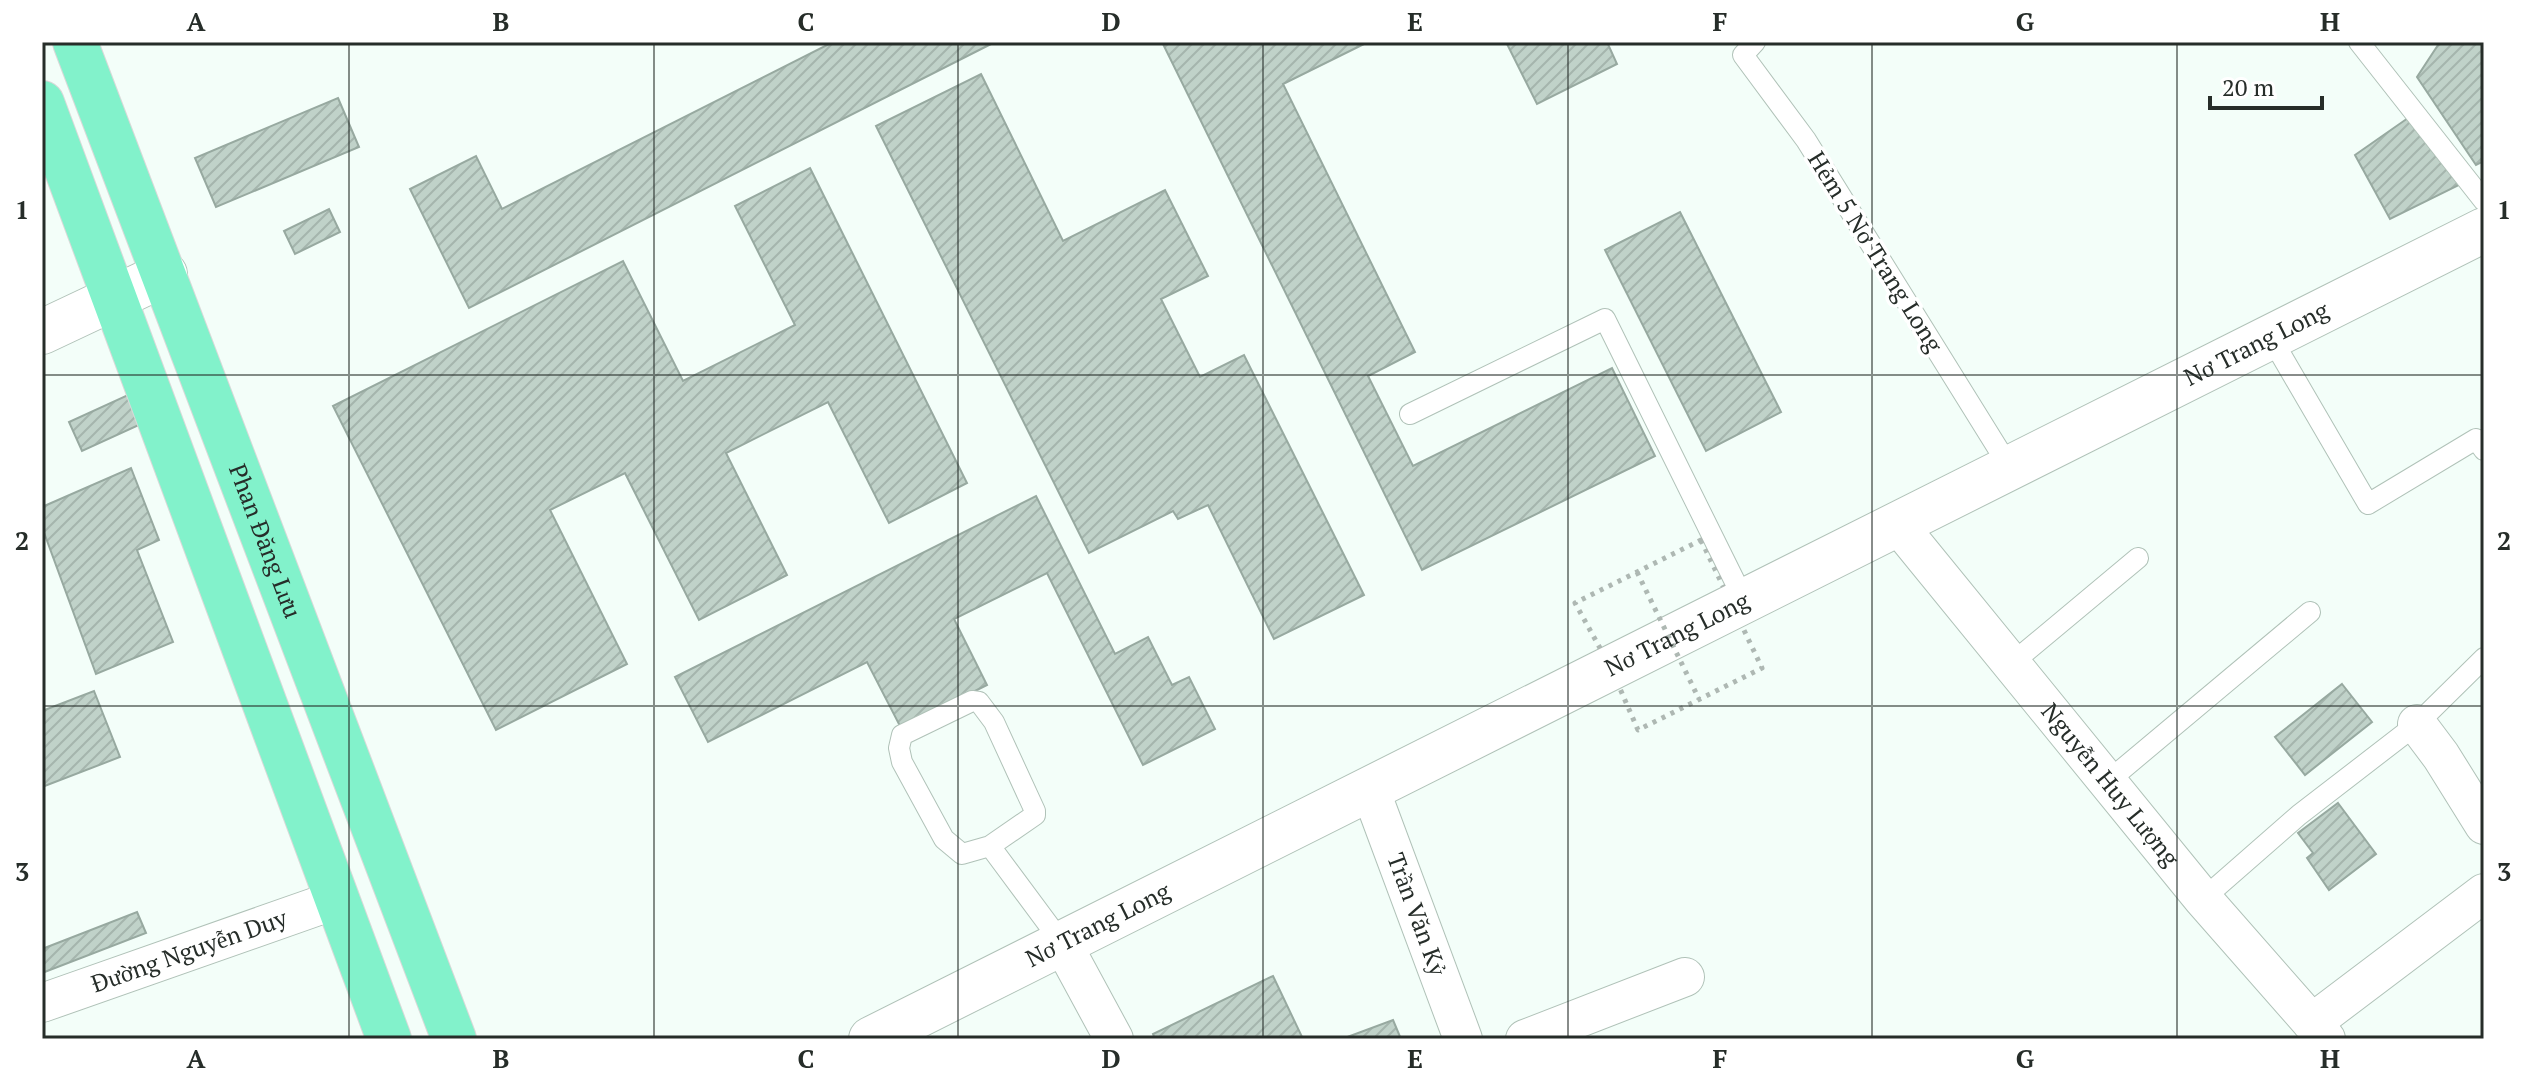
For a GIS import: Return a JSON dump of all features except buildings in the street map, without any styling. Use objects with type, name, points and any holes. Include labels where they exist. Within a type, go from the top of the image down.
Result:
[{"type":"main road","name":"Phan Đăng Lưu","points":[[75,42],[454,1039]]},
{"type":"main road","points":[[42,103],[389,1039]]},
{"type":"main road","name":"Nơ Trang Long","points":[[871,1039],[2484,230]]},
{"type":"main road","points":[[42,332],[165,274]]},
{"type":"main road","points":[[277,735],[330,715]]},
{"type":"street","name":"Nguyễn Huy Lượng","points":[[1899,526],[2203,899],[2319,1031]]},
{"type":"street","points":[[2417,724],[2484,825]]},
{"type":"street","name":"Trần Văn Kỷ","points":[[1370,789],[1463,1039]]},
{"type":"street","points":[[2319,1031],[2484,893]]},
{"type":"street","name":"Đường Nguyễn Duy","points":[[42,1003],[338,899]]},
{"type":"street","points":[[1062,943],[1114,1039]]},
{"type":"street","points":[[1525,1039],[1685,977]]},
{"type":"lane","points":[[2359,42],[2484,201]]},
{"type":"lane","name":"Hẻm 5 Nơ Trang Long","points":[[1744,46],[2010,468]]},
{"type":"lane","points":[[1410,414],[1605,319],[1745,602]]},
{"type":"lane","points":[[2270,336],[2368,504],[2476,439],[2484,450]]},
{"type":"lane","points":[[2011,664],[2138,558]]},
{"type":"lane","points":[[2107,782],[2310,612]]},
{"type":"lane","points":[[2203,899],[2299,815],[2417,724],[2484,658]]},
{"type":"lane","points":[[972,701],[979,702],[994,722],[1035,811],[1035,815],[1024,825],[990,846],[962,854],[944,839],[902,762],[899,748],[902,735],[972,701]]},
{"type":"lane","points":[[990,846],[1062,943]]},
{"type":"path","points":[[1575,603],[1637,572],[1699,699]]},
{"type":"path","points":[[1611,668],[1638,730],[1762,668]]}]
